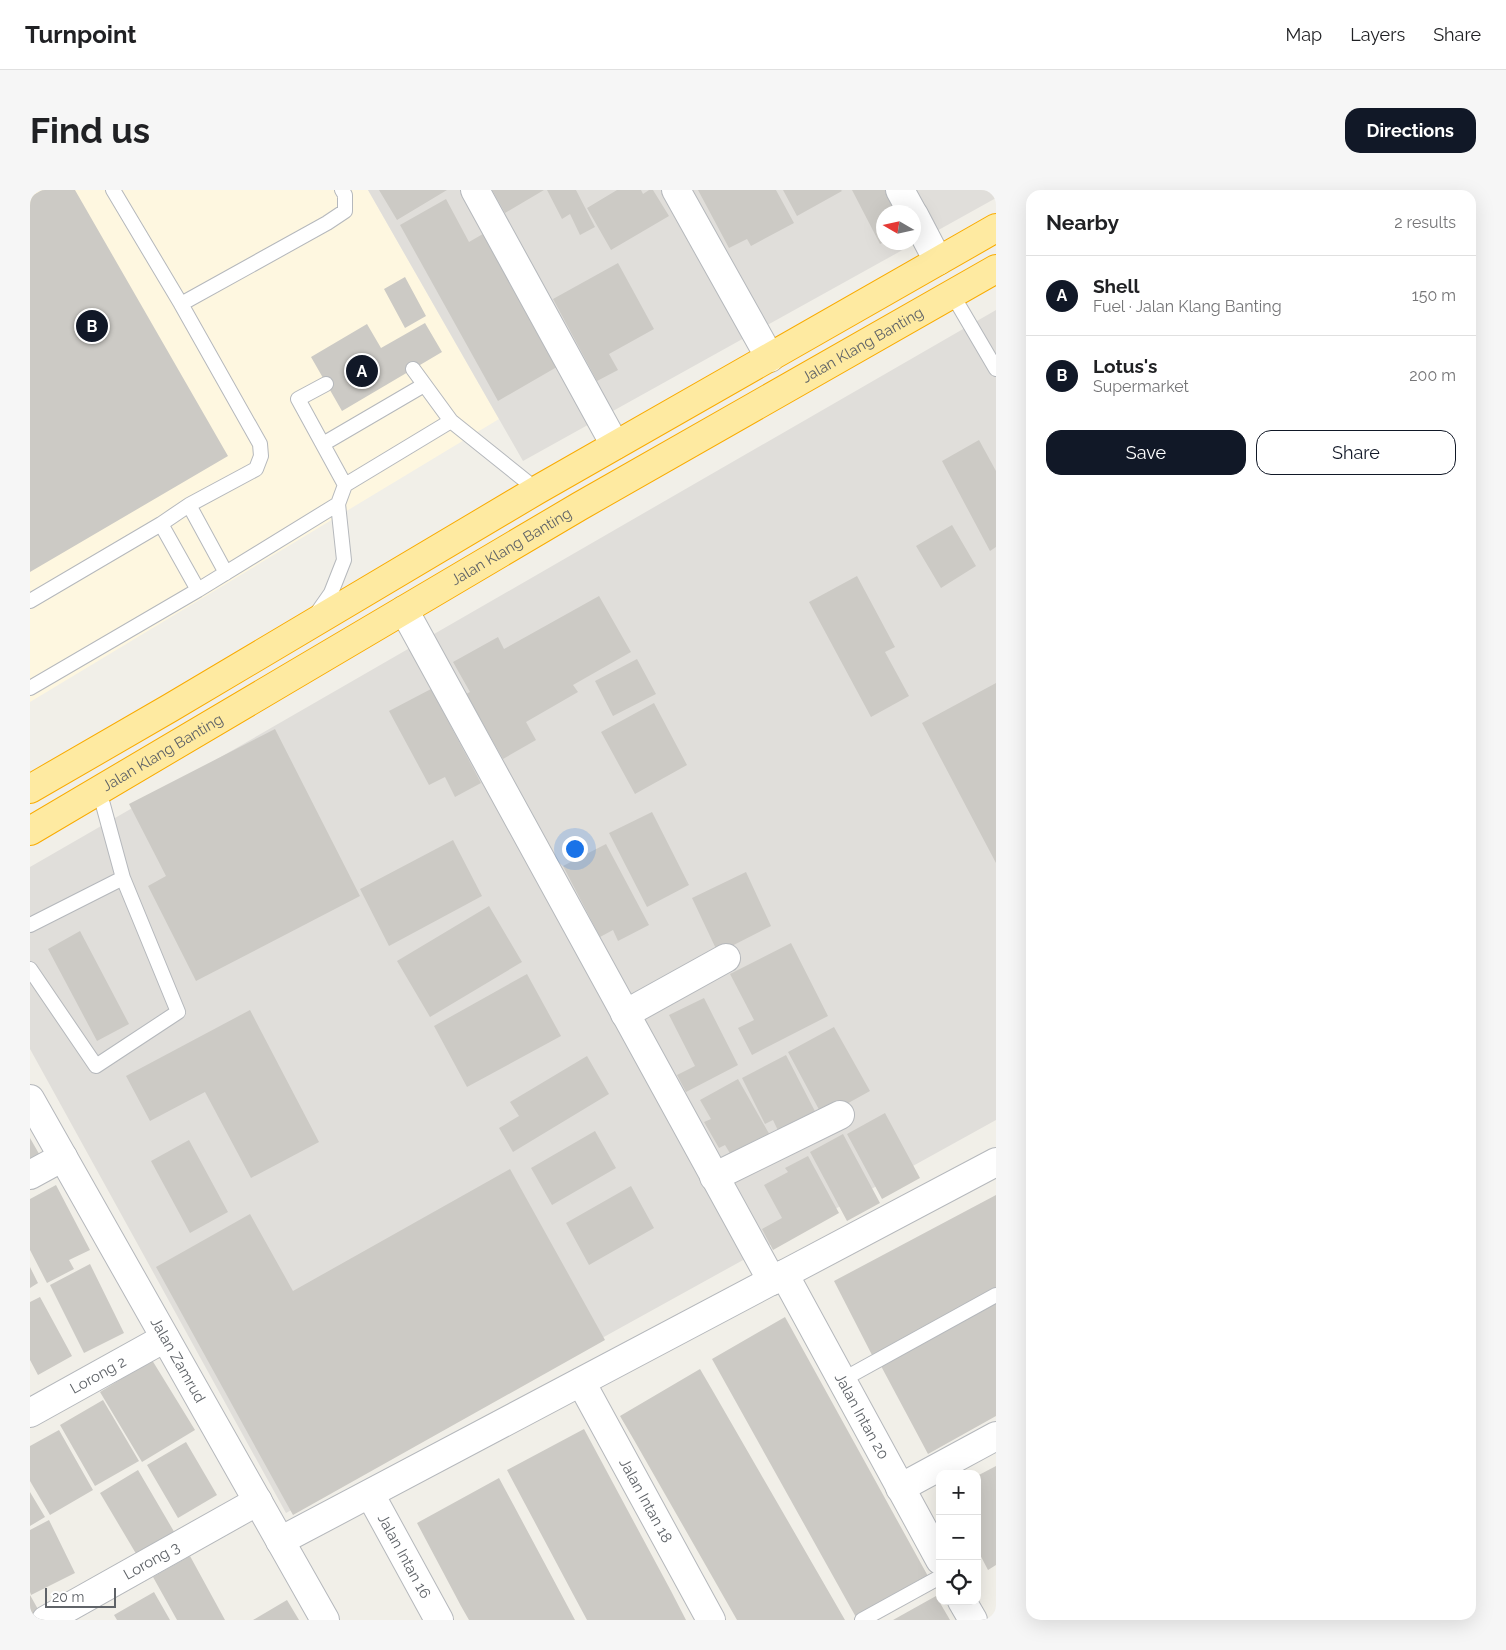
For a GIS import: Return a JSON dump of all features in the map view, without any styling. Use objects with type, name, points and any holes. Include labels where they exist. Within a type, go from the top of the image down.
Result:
[{"type":"highway","points":[[30,789],[537,490],[996,228]]},
{"type":"highway","name":"Jalan Klang Banting","points":[[30,831],[598,496],[996,268]]},
{"type":"highway","points":[[30,772],[123,722],[170,708]]},
{"type":"street","points":[[475,190],[616,445]]},
{"type":"street","points":[[676,190],[770,358]]},
{"type":"street","points":[[900,190],[908,205]]},
{"type":"street","points":[[921,229],[938,261]]},
{"type":"street","name":"Jalan Intan 20","points":[[404,610],[714,1177],[842,1380],[936,1553]]},
{"type":"street","points":[[625,1014],[726,958]]},
{"type":"street","name":"Jalan Zamrud","points":[[30,1099],[325,1620]]},
{"type":"street","points":[[714,1177],[840,1115]]},
{"type":"street","points":[[30,1176],[63,1157]]},
{"type":"street","points":[[280,1541],[996,1162]]},
{"type":"street","name":"Lorong 2","points":[[30,1413],[165,1338]]},
{"type":"street","name":"Jalan Intan 18","points":[[581,1382],[710,1620]]},
{"type":"street","points":[[900,1488],[996,1436]]},
{"type":"street","name":"Jalan Intan 16","points":[[370,1494],[440,1620]]},
{"type":"street","name":"Lorong 3","points":[[46,1620],[258,1500]]},
{"type":"street","points":[[964,1605],[973,1620]]},
{"type":"lane","points":[[30,601],[161,524],[189,505],[256,469],[261,456],[260,444],[181,304],[113,190]]},
{"type":"lane","points":[[181,304],[345,211],[345,195],[342,190]]},
{"type":"lane","points":[[952,294],[996,369]]},
{"type":"lane","points":[[413,369],[451,421],[537,490]]},
{"type":"lane","points":[[326,384],[298,399],[345,485]]},
{"type":"lane","points":[[323,444],[424,385]]},
{"type":"lane","points":[[308,626],[331,593],[344,560],[338,504],[345,485],[451,421]]},
{"type":"lane","points":[[30,688],[198,590],[338,504]]},
{"type":"lane","points":[[189,505],[226,573]]},
{"type":"lane","points":[[161,524],[198,590]]},
{"type":"lane","points":[[30,970],[96,1066],[178,1012],[123,878],[99,790]]},
{"type":"lane","points":[[30,925],[123,878]]},
{"type":"lane","points":[[842,1380],[996,1295]]},
{"type":"lane","points":[[862,1620],[936,1579]]},
{"type":"shaded area","points":[[30,190],[368,190],[499,419],[30,702]]},
{"type":"shaded area","points":[[368,190],[996,190],[996,198],[921,240],[921,205],[876,205],[876,250],[902,250],[523,461]]},
{"type":"shaded area","points":[[996,310],[996,1120],[286,1513],[30,1049],[30,867]]},
{"type":"building","points":[[42,190],[75,190],[228,456],[30,572],[30,197]]},
{"type":"building","points":[[379,190],[447,190],[397,220]]},
{"type":"building","points":[[492,190],[544,190],[505,213]]},
{"type":"building","points":[[547,190],[576,190],[595,227],[580,235],[570,214],[562,219]]},
{"type":"building","points":[[617,190],[641,190],[643,194],[653,190],[669,216],[611,250],[587,208]]},
{"type":"building","points":[[698,190],[776,190],[794,223],[751,246],[747,239],[729,248]]},
{"type":"building","points":[[783,190],[841,190],[842,191],[797,216]]},
{"type":"building","points":[[852,190],[897,190],[905,205],[876,205],[876,236]]},
{"type":"building","points":[[446,199],[469,242],[488,231],[562,364],[498,401],[400,225]]},
{"type":"building","points":[[618,263],[654,329],[609,354],[618,370],[597,381],[553,299]]},
{"type":"building","points":[[405,277],[426,316],[405,328],[384,289]]},
{"type":"building","points":[[425,323],[442,352],[342,411],[311,357],[367,324],[381,348]]},
{"type":"building","points":[[979,440],[996,471],[996,547],[990,551],[942,461]]},
{"type":"building","points":[[952,525],[976,566],[941,588],[916,546]]},
{"type":"building","points":[[857,576],[895,647],[885,652],[909,696],[871,717],[809,602]]},
{"type":"building","points":[[599,596],[631,652],[573,685],[578,692],[526,722],[536,740],[503,759],[466,694],[470,692],[453,662],[498,637],[504,649]]},
{"type":"building","points":[[637,659],[656,694],[613,716],[595,681]]},
{"type":"building","points":[[996,683],[996,863],[922,723]]},
{"type":"building","points":[[431,689],[481,783],[455,797],[445,777],[429,785],[389,711]]},
{"type":"building","points":[[654,703],[687,765],[635,794],[601,732]]},
{"type":"building","points":[[275,729],[360,896],[196,981],[148,886],[166,876],[129,804]]},
{"type":"building","points":[[652,812],[689,885],[647,907],[609,833]]},
{"type":"building","points":[[453,840],[482,896],[389,946],[360,889]]},
{"type":"building","points":[[606,844],[649,925],[618,941],[613,930],[600,937],[563,866]]},
{"type":"building","points":[[746,872],[771,926],[718,953],[692,898]]},
{"type":"building","points":[[489,906],[522,962],[430,1017],[397,961]]},
{"type":"building","points":[[80,931],[129,1024],[97,1041],[48,949]]},
{"type":"building","points":[[791,943],[828,1016],[752,1055],[738,1028],[754,1020],[730,974]]},
{"type":"building","points":[[527,974],[561,1036],[467,1087],[434,1026]]},
{"type":"building","points":[[704,998],[738,1065],[686,1092],[677,1075],[695,1066],[669,1015]]},
{"type":"building","points":[[250,1010],[319,1142],[251,1178],[205,1092],[150,1121],[126,1076]]},
{"type":"building","points":[[834,1027],[870,1091],[823,1117],[788,1052]]},
{"type":"building","points":[[786,1055],[820,1121],[783,1141],[773,1120],[765,1124],[742,1078]]},
{"type":"building","points":[[587,1056],[609,1094],[513,1152],[499,1128],[519,1116],[510,1102]]},
{"type":"building","points":[[738,1079],[775,1144],[737,1165],[725,1145],[719,1148],[704,1122],[711,1119],[700,1100]]},
{"type":"building","points":[[885,1113],[920,1178],[882,1199],[847,1134]]},
{"type":"building","points":[[595,1131],[616,1168],[552,1205],[531,1168]]},
{"type":"building","points":[[843,1134],[880,1203],[847,1221],[810,1152]]},
{"type":"building","points":[[30,1138],[42,1159],[30,1166]]},
{"type":"building","points":[[189,1140],[228,1212],[190,1233],[151,1161]]},
{"type":"building","points":[[808,1156],[839,1213],[773,1250],[762,1229],[782,1218],[764,1185],[788,1172],[785,1168]]},
{"type":"building","points":[[510,1169],[605,1340],[293,1515],[156,1267],[250,1214],[293,1291]]},
{"type":"building","points":[[56,1185],[90,1250],[69,1260],[74,1269],[47,1283],[30,1250],[30,1199]]},
{"type":"building","points":[[631,1186],[654,1228],[589,1265],[566,1223]]},
{"type":"building","points":[[996,1195],[996,1290],[872,1355],[834,1281]]},
{"type":"building","points":[[90,1264],[124,1333],[84,1353],[50,1285]]},
{"type":"building","points":[[30,1267],[38,1283],[30,1288]]},
{"type":"building","points":[[40,1297],[72,1356],[38,1375],[30,1360],[30,1302]]},
{"type":"building","points":[[996,1303],[996,1416],[928,1454],[881,1366]]},
{"type":"building","points":[[785,1317],[929,1578],[857,1619],[712,1359]]},
{"type":"building","points":[[152,1360],[195,1430],[142,1462],[100,1392]]},
{"type":"building","points":[[700,1369],[845,1620],[737,1620],[620,1416]]},
{"type":"building","points":[[103,1400],[139,1461],[95,1486],[60,1425]]},
{"type":"building","points":[[584,1429],[686,1620],[587,1620],[573,1594],[507,1470]]},
{"type":"building","points":[[59,1430],[93,1490],[50,1515],[30,1481],[30,1446]]},
{"type":"building","points":[[186,1442],[217,1495],[178,1518],[147,1465]]},
{"type":"building","points":[[996,1466],[996,1565],[988,1570],[981,1557],[981,1474]]},
{"type":"building","points":[[138,1470],[176,1535],[138,1557],[100,1493]]},
{"type":"building","points":[[499,1478],[575,1620],[469,1620],[461,1606],[417,1523]]},
{"type":"building","points":[[30,1492],[45,1517],[30,1526]]},
{"type":"building","points":[[49,1520],[75,1573],[31,1595],[30,1530]]},
{"type":"building","points":[[190,1556],[225,1620],[177,1620],[153,1577]]},
{"type":"building","points":[[154,1592],[170,1620],[117,1620],[114,1615]]},
{"type":"building","points":[[30,1595],[39,1611],[30,1616]]},
{"type":"building","points":[[936,1596],[936,1605],[941,1605],[950,1620],[893,1620]]},
{"type":"building","points":[[287,1600],[299,1620],[253,1620]]},
{"type":"place","name":"Lotus's","points":[[92,326]]},
{"type":"place","name":"Shell","points":[[362,371]]}]
